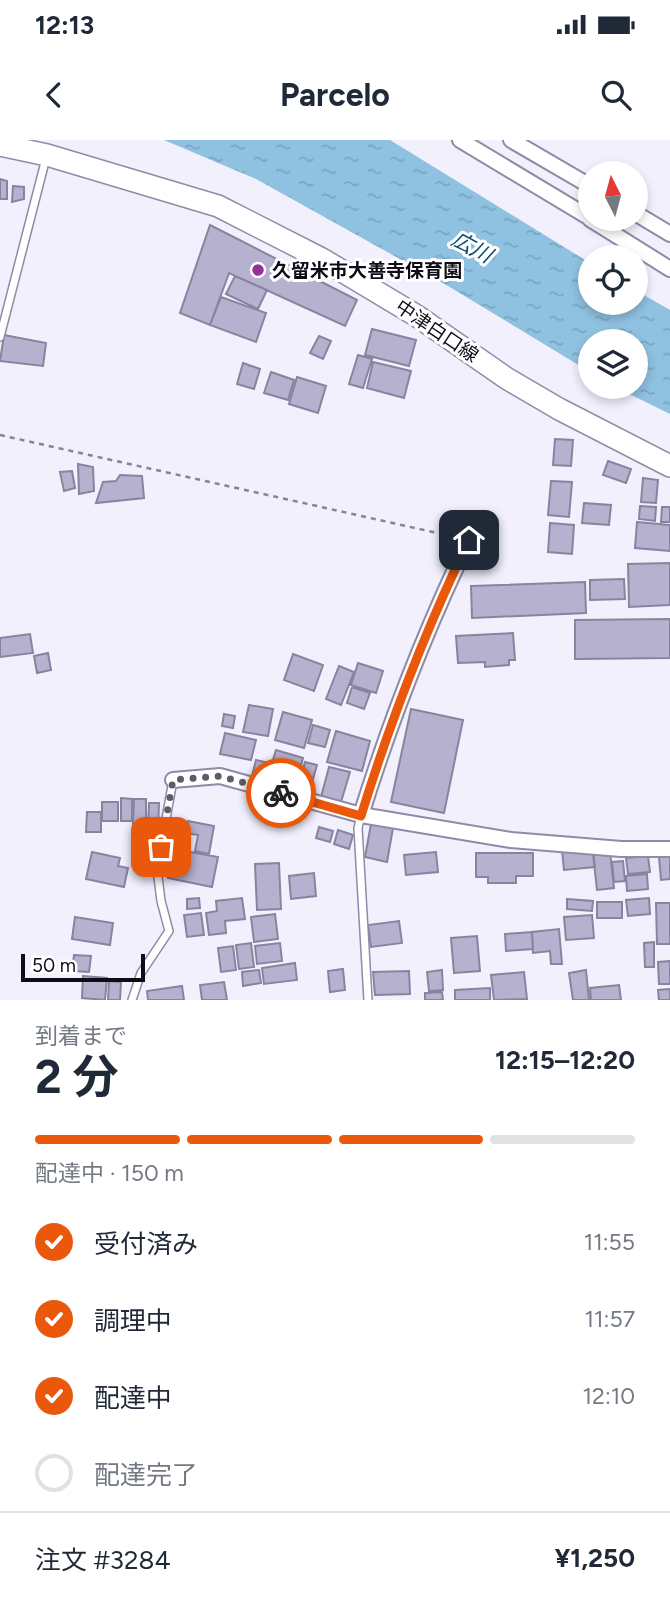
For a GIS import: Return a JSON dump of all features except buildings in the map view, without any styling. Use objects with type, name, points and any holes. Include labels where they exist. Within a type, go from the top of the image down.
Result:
[{"type":"main road","name":"中津白口線","points":[[0,145],[47,155],[218,206],[322,259],[417,316],[506,378],[559,409],[670,466]]},
{"type":"street","points":[[460,140],[578,212]]},
{"type":"street","points":[[511,140],[578,179]]},
{"type":"street","points":[[648,221],[670,234]]},
{"type":"street","points":[[609,231],[670,269]]},
{"type":"street","points":[[361,816],[375,769],[438,605],[469,540]]},
{"type":"street","points":[[173,780],[220,776],[361,816],[511,840],[621,849],[670,849]]},
{"type":"lane","points":[[0,337],[47,155]]},
{"type":"lane","points":[[132,1000],[141,973],[169,931],[161,901],[157,869],[173,780]]},
{"type":"lane","points":[[361,816],[358,828],[368,1000]]},
{"type":"path","points":[[0,435],[469,540]]},
{"type":"water","name":"広川","points":[[164,140],[390,140],[578,256],[578,315],[648,315],[648,297],[670,310],[670,414],[639,399],[648,399],[648,329],[578,329],[578,365],[443,283],[256,179]]},
{"type":"way so far","points":[[161,847],[173,780],[220,776],[281,793]]},
{"type":"place","name":"久留米市大善寺保育園","points":[[258,270]]},
{"type":"route","points":[[281,793],[361,816],[375,769],[438,605],[469,540]]}]
